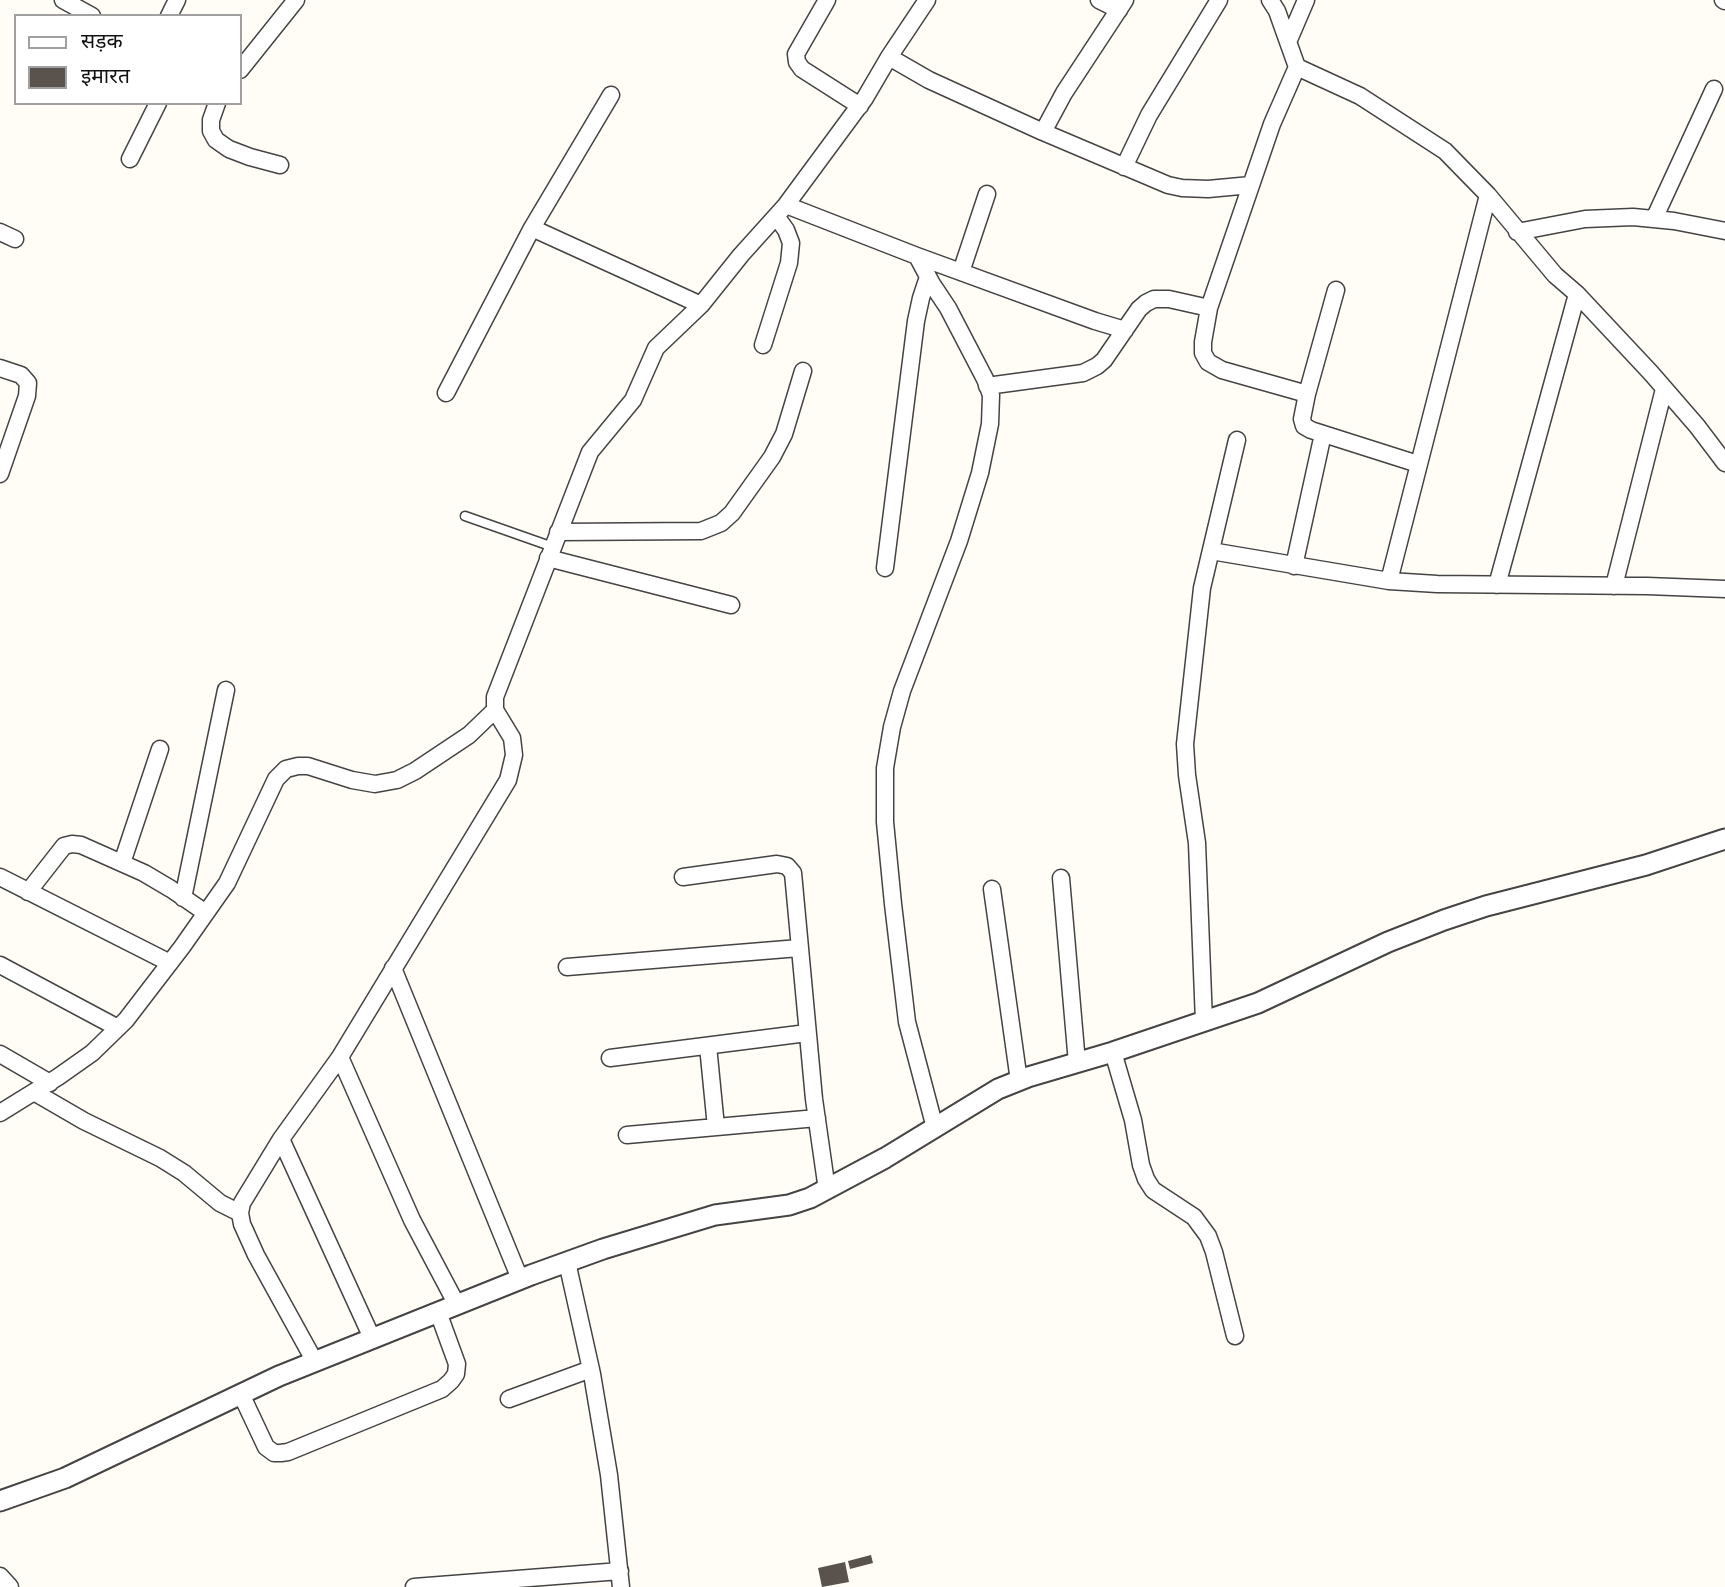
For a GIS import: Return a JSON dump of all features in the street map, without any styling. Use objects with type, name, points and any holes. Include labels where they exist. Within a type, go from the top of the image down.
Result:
[{"type":"street","points":[[242,68],[296,0]]},
{"type":"street","points":[[315,1362],[256,1255],[242,1224],[242,1203],[282,1139],[340,1057],[508,780],[514,755],[512,738],[495,710],[495,697],[590,452],[634,400],[656,348],[701,305],[781,211],[860,106],[927,0]]},
{"type":"street","points":[[1043,132],[1064,93],[1122,5],[1099,0]]},
{"type":"street","points":[[1124,167],[1149,115],[1219,0]]},
{"type":"street","points":[[1270,0],[1277,11],[1297,67],[1272,124],[1209,308],[1203,354],[1208,362],[1222,370],[1307,394]]},
{"type":"street","points":[[1288,42],[1306,0]]},
{"type":"street","points":[[68,1],[89,14]]},
{"type":"street","points":[[825,1],[796,54],[797,61],[802,69],[860,106]]},
{"type":"street","points":[[889,57],[929,80],[1168,185],[1208,189],[1251,185]]},
{"type":"street","points":[[1297,67],[1360,96],[1446,151],[1488,195],[1555,275],[1577,294],[1724,458]]},
{"type":"street","points":[[1654,219],[1714,89]]},
{"type":"street","points":[[446,393],[532,228],[611,94]]},
{"type":"street","points":[[130,159],[157,105]]},
{"type":"street","points":[[216,105],[211,120],[211,131],[216,140],[250,158],[280,165]]},
{"type":"street","points":[[961,272],[987,194]]},
{"type":"street","points":[[1389,581],[1488,195]]},
{"type":"street","points":[[781,211],[1125,330]]},
{"type":"street","points":[[763,345],[789,263],[791,243],[781,211]]},
{"type":"street","points":[[1517,232],[1585,219],[1633,217],[1725,231]]},
{"type":"street","points":[[532,228],[701,305]]},
{"type":"street","points":[[917,256],[948,308],[991,395],[990,424],[980,473],[959,541],[901,691],[886,768],[885,822],[907,1022],[935,1128]]},
{"type":"street","points":[[885,568],[916,321],[928,277]]},
{"type":"street","points":[[1336,290],[1307,394],[1302,419],[1304,426],[1419,464]]},
{"type":"street","points":[[1497,585],[1577,294]]},
{"type":"street","points":[[987,386],[1083,373],[1097,366],[1139,309],[1154,299],[1169,299],[1209,308]]},
{"type":"street","points":[[0,368],[21,374],[28,383],[27,396],[1,469]]},
{"type":"street","points":[[553,546],[701,531],[721,523],[732,513],[772,457],[784,434],[803,371]]},
{"type":"street","points":[[1614,586],[1664,389]]},
{"type":"street","points":[[1294,566],[1323,434]]},
{"type":"street","points":[[1204,1022],[1197,843],[1185,744],[1202,588],[1237,440]]},
{"type":"street","points":[[553,546],[732,605]]},
{"type":"street","points":[[1211,551],[1389,581],[1725,589]]},
{"type":"street","points":[[183,898],[226,690]]},
{"type":"street","points":[[0,1113],[50,1083],[92,1053],[126,1020],[227,883],[276,779],[286,769],[308,766],[352,780],[375,783],[397,780],[469,735],[495,710]]},
{"type":"street","points":[[122,863],[160,749]]},
{"type":"street","points":[[0,1501],[65,1478],[279,1376],[520,1279],[603,1249],[715,1215],[789,1205],[810,1198],[885,1158],[998,1089],[1258,1003],[1388,942],[1444,920],[1486,906],[1646,865],[1725,839]]},
{"type":"street","points":[[28,891],[64,846],[81,845],[144,873],[206,913]]},
{"type":"street","points":[[683,877],[777,864],[788,866],[793,873],[807,1033],[827,1190]]},
{"type":"street","points":[[0,877],[170,963]]},
{"type":"street","points":[[1061,878],[1077,1063]]},
{"type":"street","points":[[992,889],[1019,1081]]},
{"type":"street","points":[[568,967],[799,948]]},
{"type":"street","points":[[0,965],[118,1028]]},
{"type":"street","points":[[393,968],[520,1279]]},
{"type":"street","points":[[610,1058],[807,1033]]},
{"type":"street","points":[[708,1046],[716,1127]]},
{"type":"street","points":[[1113,1052],[1133,1120],[1146,1179],[1153,1190],[1194,1217],[1208,1236],[1235,1336]]},
{"type":"street","points":[[0,1054],[50,1083]]},
{"type":"street","points":[[241,1394],[266,1447],[274,1452],[288,1452],[430,1394],[442,1388],[456,1374],[457,1364],[447,1308],[412,1220],[340,1057]]},
{"type":"street","points":[[34,1092],[160,1158],[184,1173],[220,1203],[240,1213]]},
{"type":"street","points":[[626,1135],[817,1118]]},
{"type":"street","points":[[282,1139],[372,1338]]},
{"type":"street","points":[[414,1587],[621,1579],[609,1475],[591,1369],[568,1262]]},
{"type":"street","points":[[509,1399],[591,1369]]},
{"type":"street","points":[[0,1576],[10,1587]]},
{"type":"lane","points":[[465,516],[553,546]]},
{"type":"building","points":[[871,1555],[873,1563],[850,1569],[848,1561]]},
{"type":"building","points":[[845,1562],[849,1582],[822,1587],[818,1568]]}]
